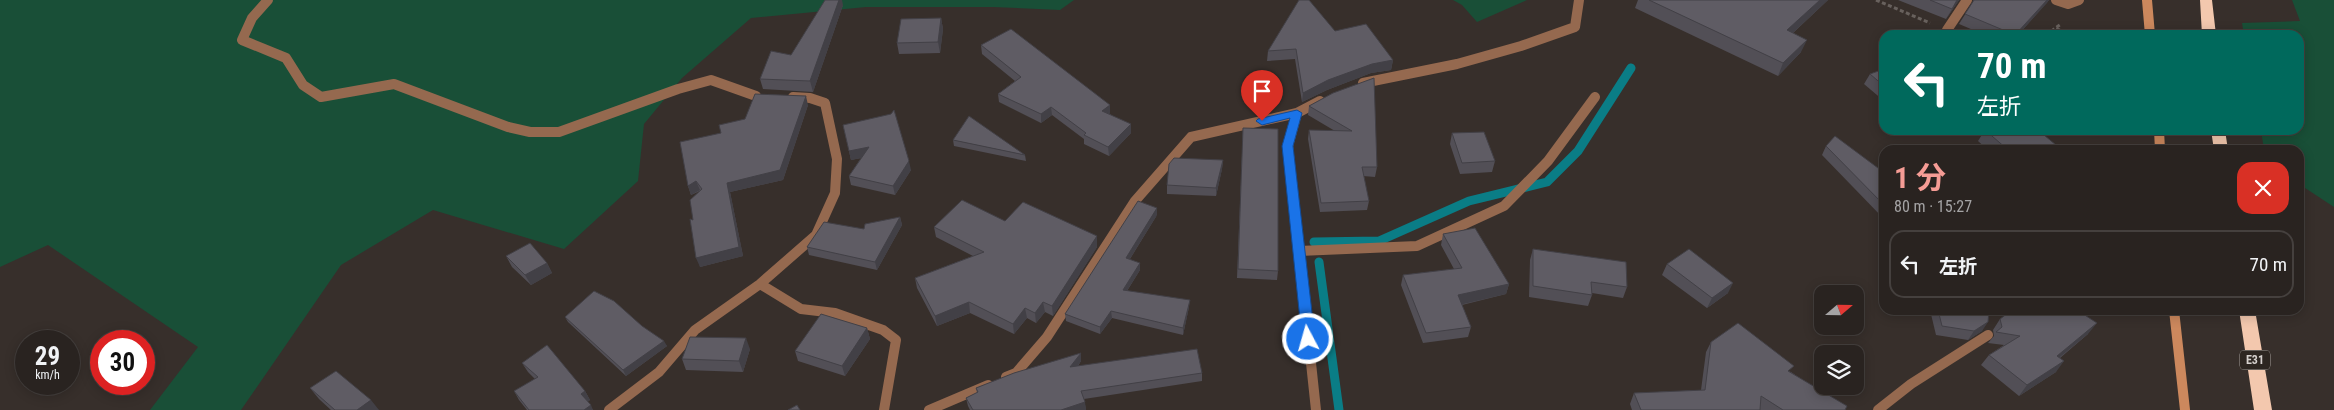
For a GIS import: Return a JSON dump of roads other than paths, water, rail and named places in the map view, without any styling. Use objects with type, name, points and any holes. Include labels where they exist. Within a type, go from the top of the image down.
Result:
[{"type":"highway","points":[[2206,0],[2209,30]]},
{"type":"highway","name":"E31","points":[[2248,315],[2263,410]]},
{"type":"street","points":[[268,0],[254,13],[245,29],[242,40],[286,58],[303,85],[321,97],[394,84],[508,128],[530,132],[558,132],[678,89],[711,80],[760,96]]},
{"type":"street","points":[[1355,86],[1373,80],[1457,64],[1521,46],[1575,27],[1579,0]]},
{"type":"street","points":[[1947,30],[1967,0]]},
{"type":"street","points":[[2056,0],[2068,4],[2079,0]]},
{"type":"street","points":[[2146,0],[2149,30]]},
{"type":"street","points":[[929,410],[1016,373],[1047,337],[1135,201],[1191,137],[1297,113],[1329,96]]},
{"type":"street","points":[[609,410],[660,372],[695,330],[760,284],[816,235],[834,193],[837,159],[824,103],[810,98],[783,97]]},
{"type":"street","points":[[1299,251],[1417,246],[1504,206],[1548,161],[1595,97]]},
{"type":"street","points":[[1297,113],[1288,146],[1316,410]]},
{"type":"street","points":[[760,284],[800,309],[835,313],[883,330],[896,340],[884,410]]},
{"type":"street","points":[[2175,315],[2185,410]]},
{"type":"street","points":[[1878,410],[1911,384],[1988,335]]},
{"type":"waterway","points":[[1314,242],[1379,241],[1469,201],[1547,182],[1578,151],[1631,68]]},
{"type":"waterway","points":[[1319,262],[1339,410]]}]
